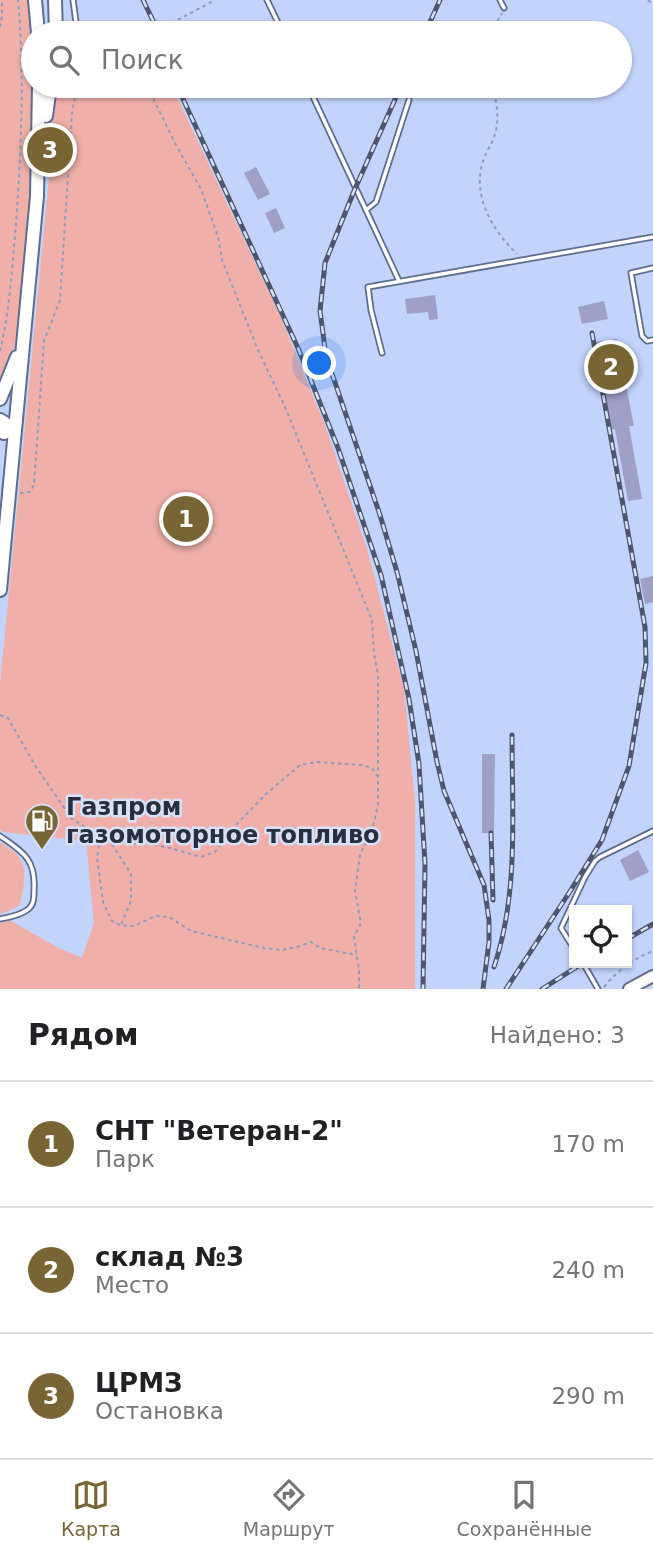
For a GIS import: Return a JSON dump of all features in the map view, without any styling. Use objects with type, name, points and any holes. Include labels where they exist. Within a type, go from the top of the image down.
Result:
[{"type":"main road","points":[[35,0],[37,21]]},
{"type":"main road","points":[[55,0],[56,21]]},
{"type":"main road","points":[[39,98],[39,161]]},
{"type":"main road","points":[[0,590],[9,492],[5,429],[24,337],[39,161],[48,98]]},
{"type":"main road","points":[[0,399],[24,337]]},
{"type":"main road","points":[[0,471],[9,492]]},
{"type":"street","points":[[629,989],[653,976]]},
{"type":"lane","points":[[74,0],[76,21]]},
{"type":"lane","points":[[267,0],[277,21]]},
{"type":"lane","points":[[500,0],[504,8]]},
{"type":"lane","points":[[314,98],[400,281]]},
{"type":"lane","points":[[366,210],[376,202],[409,100]]},
{"type":"lane","points":[[382,353],[368,287],[653,237]]},
{"type":"lane","points":[[653,268],[631,273],[643,338],[647,341],[653,340]]},
{"type":"lane","points":[[572,905],[585,877],[600,856],[653,831]]},
{"type":"lane","points":[[0,836],[24,853],[32,864],[34,883],[33,903],[29,909],[0,919]]},
{"type":"lane","points":[[569,911],[561,928],[569,941]]},
{"type":"lane","points":[[586,968],[600,989]]},
{"type":"path","points":[[0,27],[2,0]]},
{"type":"path","points":[[18,0],[21,46]]},
{"type":"path","points":[[175,21],[215,0]]},
{"type":"path","points":[[648,0],[653,5]]},
{"type":"path","points":[[497,21],[504,8]]},
{"type":"path","points":[[0,351],[10,287],[20,170],[21,98]]},
{"type":"path","points":[[9,492],[30,492],[34,485],[44,341],[60,300],[75,98]]},
{"type":"path","points":[[153,98],[201,189],[218,237],[222,260],[372,620],[378,676],[378,805],[373,826],[360,855],[355,891],[362,923],[354,937],[359,989]]},
{"type":"path","points":[[495,98],[498,120],[494,138],[481,166],[481,193],[491,222],[522,260]]},
{"type":"path","points":[[49,173],[50,150]]},
{"type":"path","points":[[0,715],[8,718],[36,768],[72,819],[111,843],[131,874],[131,901],[121,925]]},
{"type":"path","points":[[111,843],[146,843],[201,857],[207,856],[215,852],[233,828],[266,794],[300,765],[317,762],[362,765],[372,768],[377,776]]},
{"type":"path","points":[[100,837],[97,858],[103,902],[113,921],[121,925],[135,926],[155,916],[169,917],[191,931],[264,948],[281,950],[310,942],[320,948],[357,955]]},
{"type":"path","points":[[600,989],[620,969],[653,951]]},
{"type":"shaded area","points":[[0,0],[29,0],[30,21],[21,21],[21,98],[33,98],[30,200],[17,334],[0,386]]},
{"type":"shaded area","points":[[55,98],[178,98],[282,320],[325,425],[368,552],[404,689],[415,802],[415,989],[0,989],[0,923],[9,920],[82,958],[94,923],[86,841],[0,830],[0,684],[49,179]]},
{"type":"shaded area","points":[[0,842],[12,850],[21,861],[24,886],[20,905],[0,914]]},
{"type":"building","points":[[256,167],[270,194],[258,200],[244,173]]},
{"type":"building","points":[[276,208],[285,228],[274,233],[265,213]]},
{"type":"building","points":[[435,295],[438,319],[429,320],[428,312],[407,314],[405,299]]},
{"type":"building","points":[[604,301],[608,319],[582,324],[578,307]]},
{"type":"building","points":[[617,339],[634,426],[629,426],[642,499],[628,501],[615,429],[610,430],[594,342]]},
{"type":"building","points":[[653,576],[653,602],[645,604],[640,579]]},
{"type":"building","points":[[482,754],[495,754],[494,833],[482,833]]},
{"type":"building","points":[[638,850],[649,872],[630,881],[620,860]]},
{"type":"railway","points":[[143,0],[153,21]]},
{"type":"railway","points":[[430,21],[440,0]]},
{"type":"railway","points":[[183,98],[298,348],[338,448],[381,575],[409,699],[419,764],[425,864],[423,989]]},
{"type":"railway","points":[[396,98],[325,263],[320,311],[326,356],[397,572],[444,791],[484,885],[489,942],[483,989]]},
{"type":"railway","points":[[506,989],[602,840],[629,766],[646,663],[645,627],[592,333]]},
{"type":"railway","points":[[494,967],[502,939],[511,881],[512,735]]},
{"type":"railway","points":[[491,833],[493,900]]},
{"type":"railway","points":[[632,936],[653,924]]},
{"type":"railway","points":[[542,989],[575,968]]},
{"type":"place","name":"ЦРМЗ","points":[[50,150]]},
{"type":"place","name":"склад №3","points":[[611,367]]},
{"type":"place","name":"СНТ \"Ветеран-2\"","points":[[186,519]]},
{"type":"place","name":"Газпром газомоторное топливо","points":[[42,851]]}]
